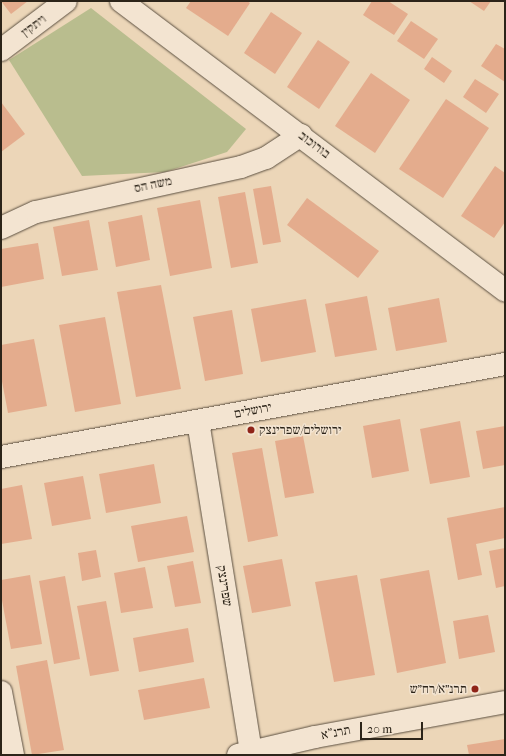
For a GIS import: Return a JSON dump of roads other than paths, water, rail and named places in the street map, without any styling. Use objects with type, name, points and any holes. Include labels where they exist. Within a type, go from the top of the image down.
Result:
[{"type":"street","name":"ויתקין","points":[[1,50],[66,1]]},
{"type":"street","name":"בורוכוב","points":[[121,1],[505,290]]},
{"type":"street","name":"משה הס","points":[[1,228],[36,212],[241,167],[266,158],[301,135]]},
{"type":"street","name":"ירושלים","points":[[1,457],[505,364]]},
{"type":"street","name":"שפרינצק","points":[[198,421],[244,753]]},
{"type":"street","points":[[1,692],[14,755]]},
{"type":"street","name":"תרנ\"א","points":[[244,753],[316,746],[505,702]]},
{"type":"place","name":"ירושלים/שפרינצק","points":[[251,430]]},
{"type":"place","name":"תרנ״א/רח״ש","points":[[475,689]]}]
